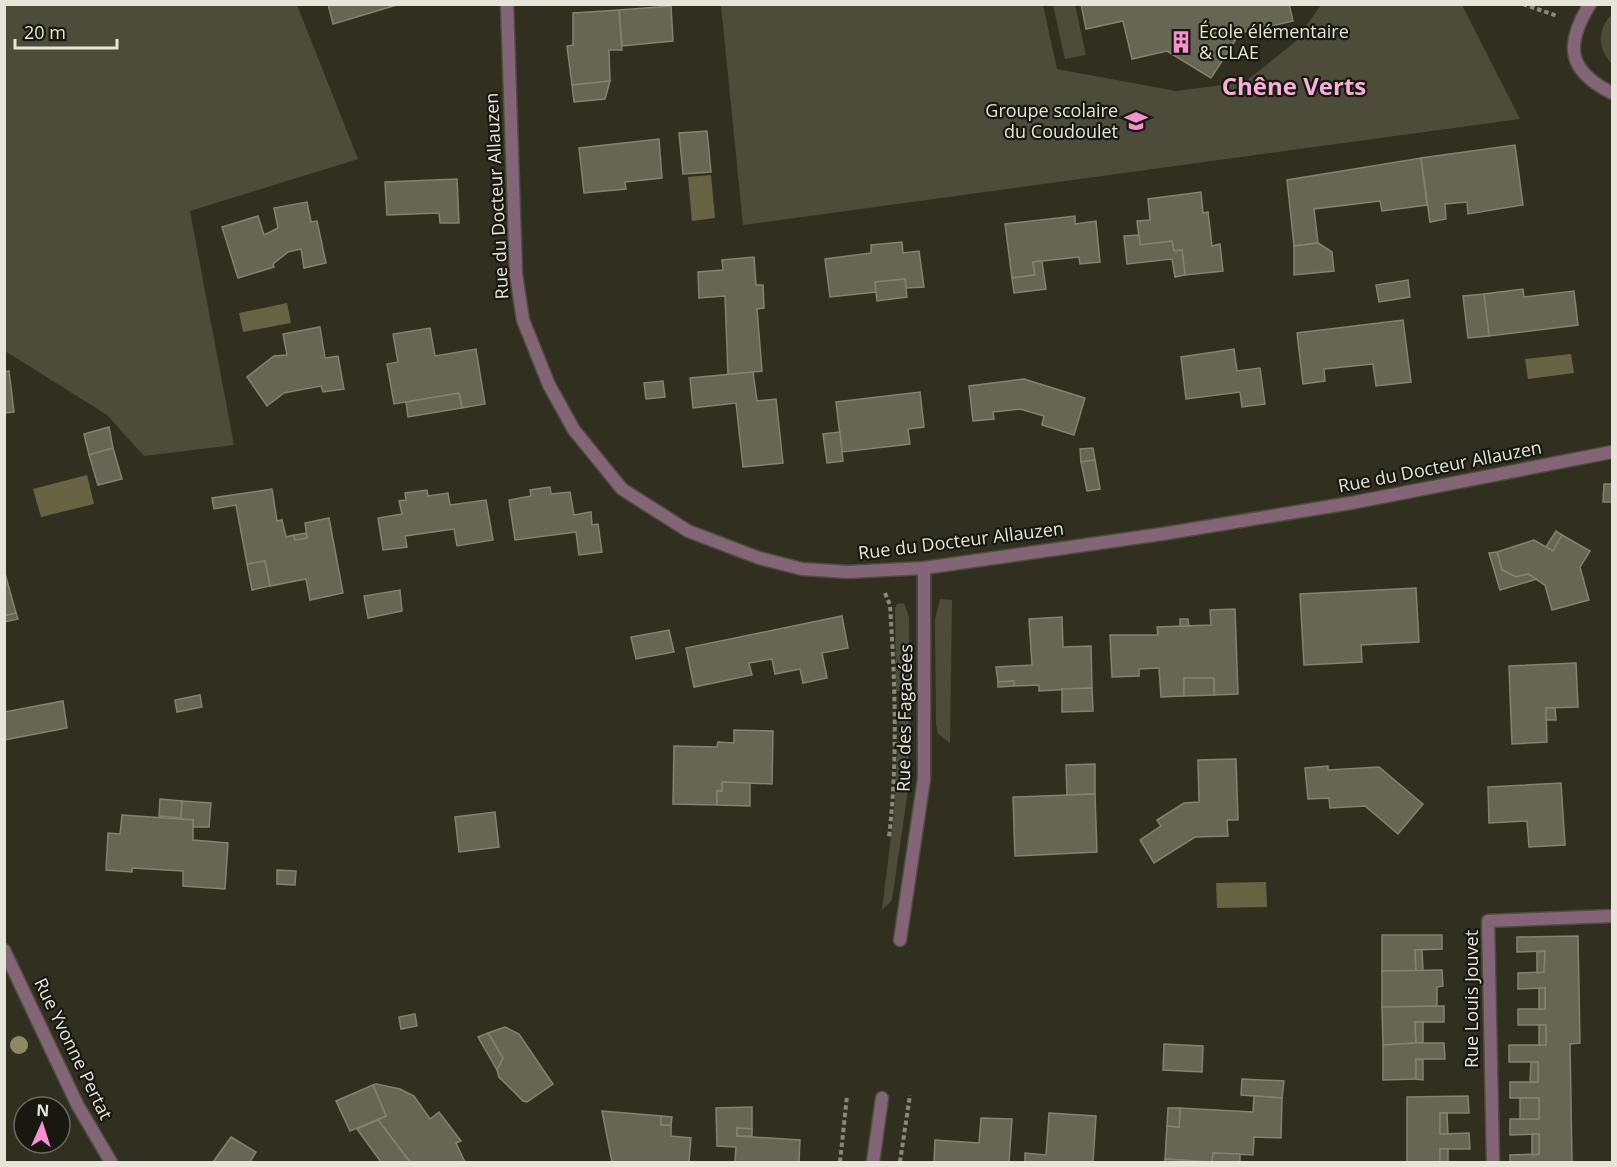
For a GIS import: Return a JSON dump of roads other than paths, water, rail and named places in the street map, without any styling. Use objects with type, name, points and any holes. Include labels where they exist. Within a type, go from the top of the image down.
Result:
[{"type":"street","name":"Rue du Docteur Allauzen","points":[[507,4],[518,298],[523,320],[549,385],[574,430],[622,489],[688,531],[759,558],[802,568],[848,572],[924,568],[1162,534],[1322,508],[1612,452]]},
{"type":"street","points":[[1590,4],[1578,23],[1574,44],[1576,66],[1591,83],[1612,93]]},
{"type":"street","name":"Rue des Fagacées","points":[[900,940],[924,779],[924,568]]},
{"type":"street","name":"Rue Louis Jouvet","points":[[1493,1162],[1488,921],[1612,916]]},
{"type":"street","name":"Rue Yvonne Pertat","points":[[4,950],[78,1106],[111,1162]]},
{"type":"street","points":[[873,1162],[882,1098]]},
{"type":"place","name":"École élémentaire & CLAE","points":[[1181,42]]},
{"type":"place","name":"Groupe scolaire du Coudoulet","points":[[1136,121]]},
{"type":"district","name":"Chêne Verts","points":[[1294,87]]}]
